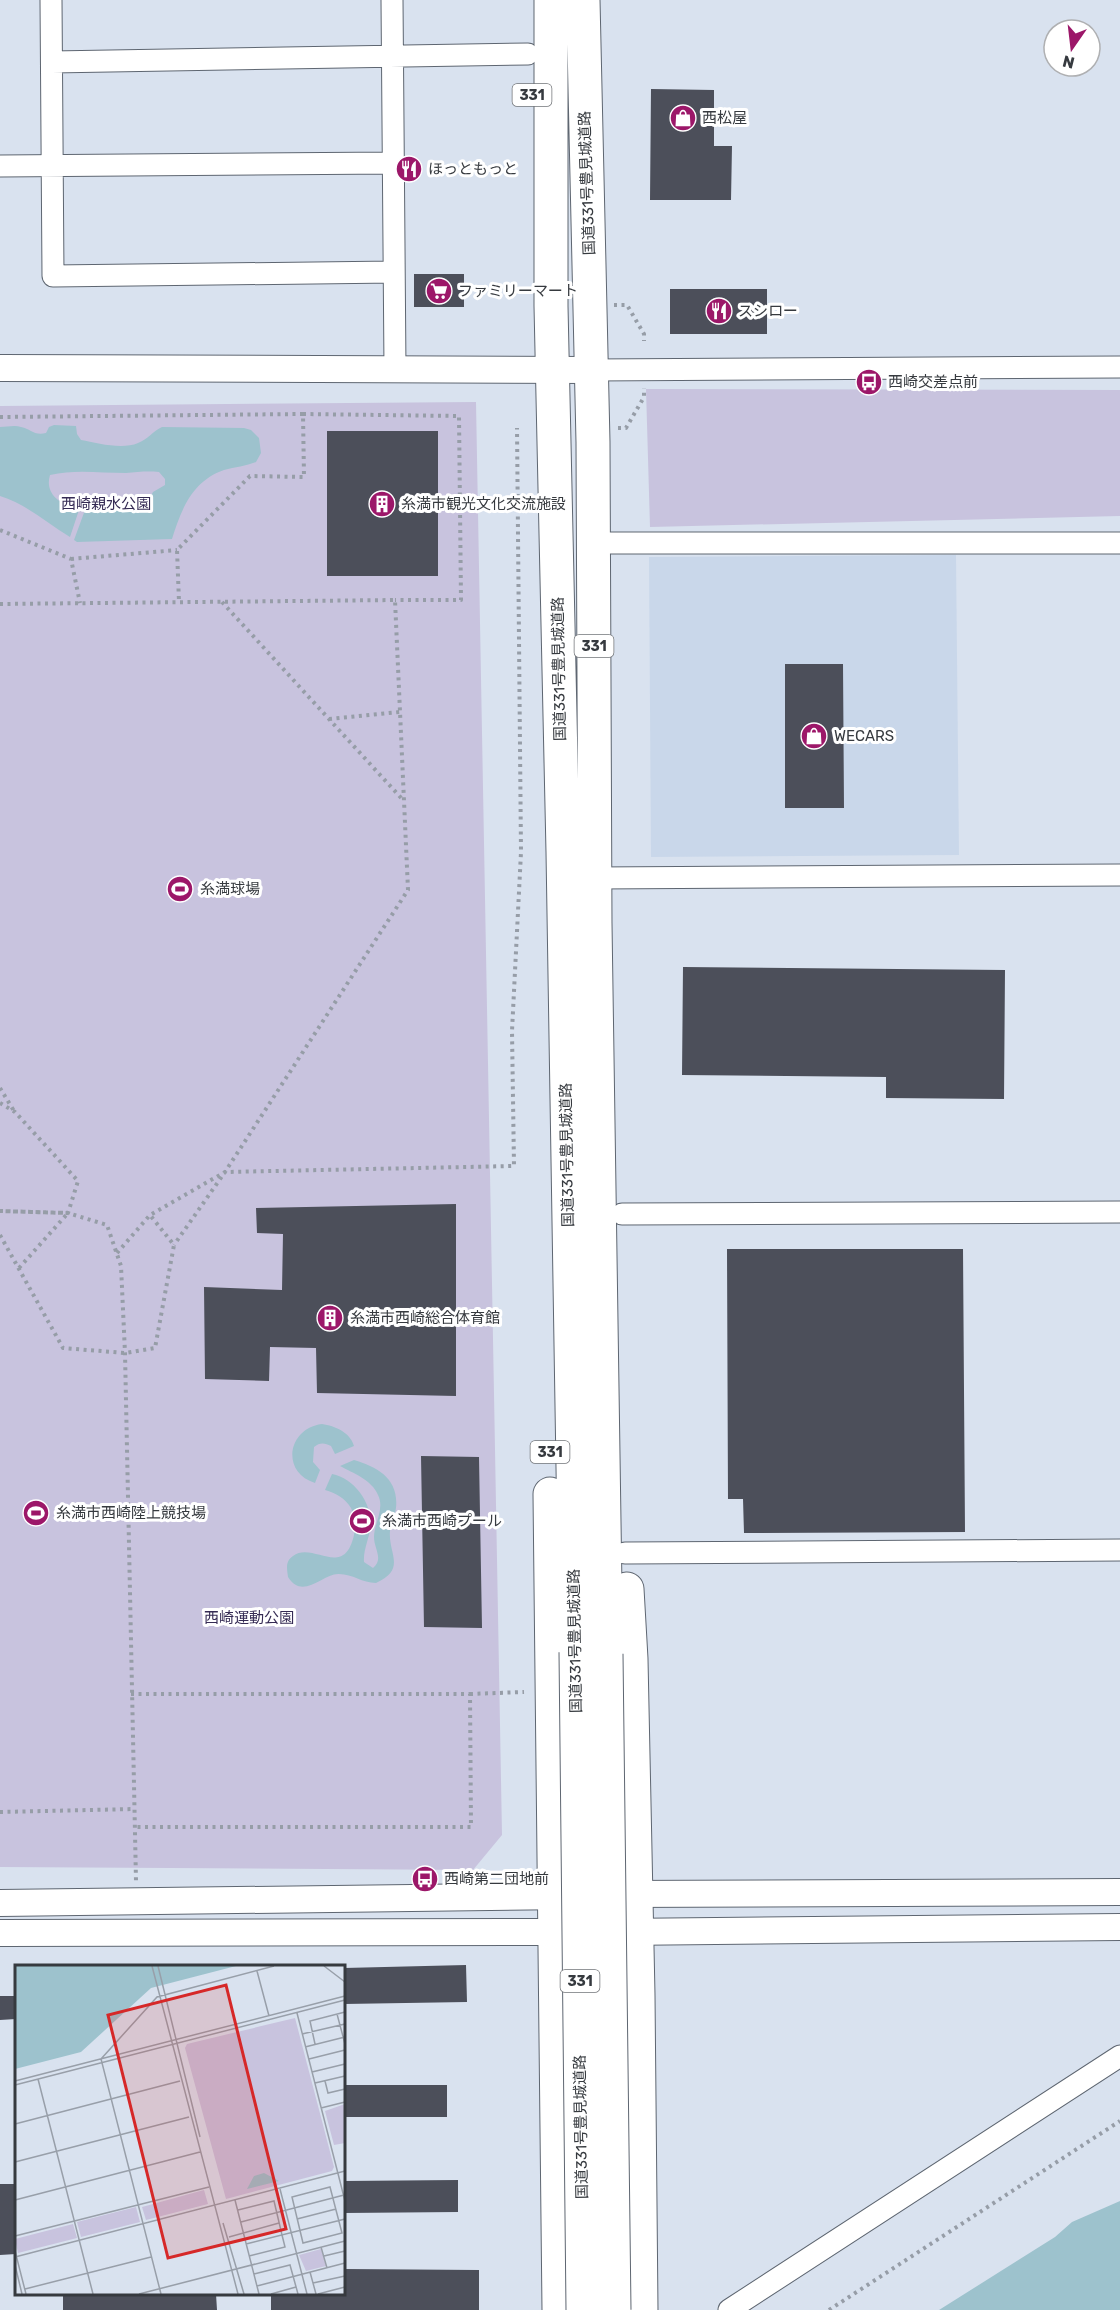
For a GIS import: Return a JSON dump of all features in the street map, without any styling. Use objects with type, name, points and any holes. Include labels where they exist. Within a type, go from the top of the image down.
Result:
[{"type":"highway","name":"331","points":[[528,0],[540,63]]},
{"type":"highway","name":"331","points":[[540,63],[551,0]]},
{"type":"highway","name":"国道331号豊見城道路","points":[[584,0],[592,370],[597,1035],[584,2310]]},
{"type":"highway","name":"331","points":[[584,83],[592,64],[597,0]]},
{"type":"highway","name":"国道331号豊見城道路","points":[[540,63],[535,122],[550,189],[564,1011],[591,1653],[614,2310]]},
{"type":"highway","name":"331","points":[[559,2310],[547,1066],[564,1011]]},
{"type":"highway","name":"331","points":[[597,1035],[619,1115],[625,1553],[631,1659],[635,1894],[647,2302]]},
{"type":"street","points":[[51,0],[52,276],[394,272]]},
{"type":"street","points":[[392,0],[395,369]]},
{"type":"street","points":[[52,62],[393,57],[540,63]]},
{"type":"street","points":[[0,166],[393,163]]},
{"type":"street","points":[[0,368],[592,370],[1120,367]]},
{"type":"street","points":[[593,543],[1120,543]]},
{"type":"street","points":[[595,878],[1120,875]]},
{"type":"street","points":[[622,1214],[1120,1212]]},
{"type":"street","points":[[625,1553],[1120,1550]]},
{"type":"street","points":[[0,1903],[635,1894],[1120,1892]]},
{"type":"street","points":[[0,1933],[636,1932],[1120,1927]]},
{"type":"street","points":[[729,2310],[1120,2056]]},
{"type":"path","points":[[607,305],[627,305],[644,334],[644,341]]},
{"type":"path","points":[[615,428],[626,428],[644,396],[644,382]]},
{"type":"path","points":[[0,530],[71,559],[177,550],[250,476],[304,477],[303,414]]},
{"type":"path","points":[[0,417],[303,414],[459,416],[461,600],[0,604]]},
{"type":"path","points":[[117,1253],[150,1215],[225,1172],[514,1166],[512,1031],[521,852],[517,428]]},
{"type":"path","points":[[177,550],[179,602]]},
{"type":"path","points":[[71,559],[80,603]]},
{"type":"path","points":[[0,1235],[63,1348],[125,1353],[155,1348],[174,1245],[225,1172],[408,890],[395,600]]},
{"type":"path","points":[[222,602],[404,801]]},
{"type":"path","points":[[329,719],[400,712]]},
{"type":"path","points":[[0,1088],[15,1112],[78,1181],[68,1213],[19,1268]]},
{"type":"path","points":[[0,1103],[15,1112]]},
{"type":"path","points":[[0,1211],[68,1213],[107,1225],[121,1266],[125,1353],[135,1902]]},
{"type":"path","points":[[150,1215],[174,1245]]},
{"type":"path","points":[[131,1694],[524,1692]]},
{"type":"path","points":[[135,1827],[471,1827],[470,1694]]},
{"type":"path","points":[[0,1812],[134,1809]]},
{"type":"path","points":[[829,2310],[1120,2121]]},
{"type":"shaded area","points":[[54,425],[76,426],[81,440],[117,446],[138,443],[162,427],[244,428],[251,430],[259,438],[261,453],[256,462],[224,470],[204,481],[184,507],[172,539],[77,542],[74,540],[85,510],[144,508],[153,492],[165,485],[165,479],[159,472],[78,472],[50,475],[52,494],[66,505],[79,510],[70,537],[28,509],[0,496],[0,427],[19,426],[42,434]]},
{"type":"shaded area","points":[[956,555],[959,855],[651,857],[649,557]]},
{"type":"shaded area","points":[[322,1424],[341,1430],[354,1446],[335,1454],[331,1446],[327,1444],[314,1447],[313,1462],[320,1470],[315,1483],[297,1470],[293,1461],[293,1451],[302,1433]]},
{"type":"shaded area","name":"糸満市西崎プール","points":[[354,1460],[379,1471],[394,1489],[396,1508],[390,1539],[394,1566],[385,1578],[376,1583],[339,1574],[300,1587],[288,1577],[287,1565],[290,1558],[301,1553],[327,1557],[343,1555],[349,1548],[354,1535],[351,1508],[340,1496],[325,1490],[332,1474],[340,1476],[354,1486],[368,1507],[371,1524],[364,1562],[373,1568],[378,1561],[374,1537],[380,1500],[367,1481],[340,1466]]},
{"type":"shaded area","points":[[1120,2201],[1120,2310],[939,2310],[1055,2237],[1072,2222]]},
{"type":"green space","points":[[646,389],[1120,390],[1120,516],[650,527]]},
{"type":"green space","name":"西崎運動公園","points":[[476,402],[502,1835],[473,1870],[0,1867],[0,406]]},
{"type":"building","name":"西松屋","points":[[651,89],[714,90],[714,146],[732,146],[731,200],[650,200]]},
{"type":"building","name":"ファミリーマート","points":[[414,274],[464,274],[464,307],[414,307]]},
{"type":"building","name":"スシロー","points":[[670,289],[767,289],[767,334],[670,334]]},
{"type":"building","name":"糸満市観光文化交流施設","points":[[327,431],[438,431],[438,576],[327,576]]},
{"type":"building","name":"WECARS","points":[[785,664],[843,664],[844,808],[785,808]]},
{"type":"building","points":[[683,967],[1005,970],[1004,1099],[886,1098],[886,1077],[682,1075]]},
{"type":"building","name":"糸満市西崎総合体育館","points":[[456,1204],[456,1396],[317,1393],[316,1348],[270,1347],[269,1381],[205,1379],[204,1287],[282,1290],[283,1234],[257,1233],[256,1208]]},
{"type":"building","points":[[727,1249],[963,1249],[965,1532],[744,1533],[743,1499],[728,1499]]},
{"type":"building","points":[[421,1456],[479,1457],[482,1628],[424,1627]]},
{"type":"building","points":[[466,1965],[467,2002],[345,2004],[345,1968]]},
{"type":"building","points":[[0,1996],[15,1996],[15,2019],[0,2020]]},
{"type":"building","points":[[345,2085],[447,2085],[447,2117],[345,2117]]},
{"type":"building","points":[[458,2180],[458,2212],[345,2213],[345,2181]]},
{"type":"building","points":[[0,2184],[15,2184],[15,2254],[0,2255]]},
{"type":"building","points":[[345,2269],[479,2270],[479,2310],[271,2310],[271,2295],[345,2295]]},
{"type":"building","points":[[63,2295],[216,2295],[217,2310],[63,2310]]},
{"type":"place","name":"西松屋","points":[[683,118]]},
{"type":"place","name":"ほっともっと","points":[[409,169]]},
{"type":"place","name":"ファミリーマート","points":[[439,291]]},
{"type":"place","name":"スシロー","points":[[719,311]]},
{"type":"place","name":"西崎交差点前","points":[[869,382]]},
{"type":"place","name":"糸満市観光文化交流施設","points":[[382,504]]},
{"type":"place","name":"WECARS","points":[[814,736]]},
{"type":"place","name":"糸満球場","points":[[180,889]]},
{"type":"place","name":"糸満市西崎総合体育館","points":[[330,1318]]},
{"type":"place","name":"糸満市西崎陸上競技場","points":[[36,1513]]},
{"type":"place","name":"糸満市西崎プール","points":[[362,1521]]},
{"type":"place","name":"西崎第二団地前","points":[[425,1879]]},
{"type":"park label","name":"西崎親水公園","points":[[106,504]]}]
